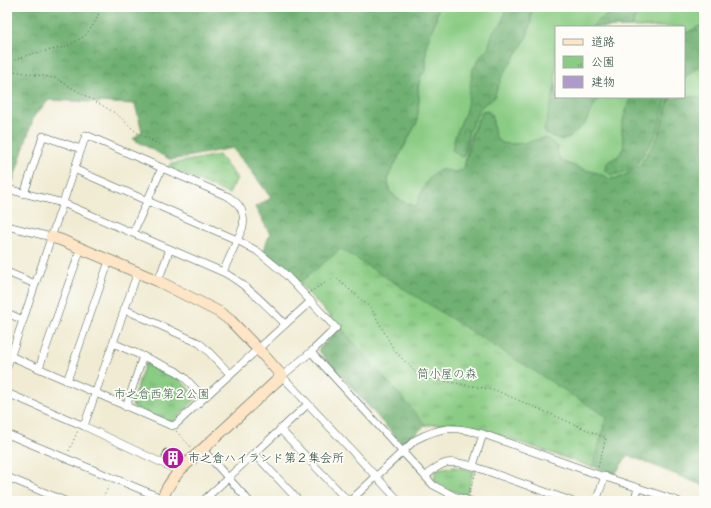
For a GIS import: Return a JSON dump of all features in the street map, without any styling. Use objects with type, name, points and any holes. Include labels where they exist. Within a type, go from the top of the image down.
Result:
[{"type":"street","points":[[24,194],[43,136],[81,149]]},
{"type":"street","points":[[7,367],[9,355],[23,320],[86,136],[229,197],[238,204],[243,212],[243,227],[223,272]]},
{"type":"street","points":[[133,233],[162,168]]},
{"type":"street","points":[[7,434],[112,479],[159,497],[163,501],[169,485],[179,471],[336,328],[283,272],[257,250],[74,169]]},
{"type":"street","points":[[7,189],[63,203],[223,272],[255,294],[285,324]]},
{"type":"street","points":[[7,226],[51,237],[81,248],[138,274],[158,281],[219,312],[231,321],[258,349],[398,501]]},
{"type":"street","points":[[39,368],[81,248]]},
{"type":"street","points":[[158,281],[170,250]]},
{"type":"street","points":[[67,381],[109,261]]},
{"type":"street","points":[[7,272],[35,284]]},
{"type":"street","points":[[82,426],[138,274]]},
{"type":"street","points":[[9,355],[172,426],[176,425],[311,301]]},
{"type":"street","points":[[124,309],[199,343],[230,374]]},
{"type":"street","points":[[7,313],[23,320]]},
{"type":"street","points":[[113,343],[176,371],[184,377],[204,398]]},
{"type":"street","points":[[311,352],[404,451],[433,485],[453,498],[469,500]]},
{"type":"street","points":[[126,407],[143,356]]},
{"type":"street","points":[[7,393],[179,471]]},
{"type":"street","points":[[206,501],[204,500],[308,404]]},
{"type":"street","points":[[280,429],[349,501],[377,477],[415,440],[440,429],[454,428],[466,429],[483,434],[678,501]]},
{"type":"street","points":[[475,467],[483,434]]},
{"type":"street","points":[[200,452],[229,477],[250,501]]},
{"type":"street","points":[[254,453],[299,501]]},
{"type":"street","points":[[426,476],[437,466],[452,461],[475,467],[571,501]]},
{"type":"street","points":[[596,501],[605,476]]},
{"type":"street","points":[[7,477],[65,501]]},
{"type":"street","points":[[634,501],[638,488]]},
{"type":"path","points":[[7,63],[31,54],[66,46],[84,36],[94,24],[102,7]]},
{"type":"path","points":[[7,70],[56,78],[117,114],[136,132],[162,146]]},
{"type":"path","points":[[305,295],[335,277],[371,308],[394,350],[420,377],[495,390],[606,438],[596,474]]},
{"type":"path","points":[[66,459],[82,426]]},
{"type":"path","points":[[172,426],[200,452]]},
{"type":"path","points":[[469,500],[475,467]]},
{"type":"path","points":[[101,501],[112,479]]},
{"type":"green space","points":[[7,7],[438,7],[436,19],[426,45],[426,70],[421,76],[418,87],[419,100],[417,122],[388,177],[389,190],[396,198],[411,205],[417,206],[422,190],[433,175],[442,170],[455,172],[464,169],[472,133],[483,110],[491,114],[495,134],[500,141],[515,144],[545,138],[558,147],[557,152],[561,161],[584,170],[598,173],[610,179],[619,178],[641,164],[658,137],[669,99],[697,97],[704,103],[704,486],[628,455],[615,474],[468,425],[455,423],[426,425],[402,444],[318,350],[340,327],[299,283],[263,251],[270,234],[255,207],[271,198],[250,169],[232,148],[171,160],[133,139],[142,131],[135,104],[49,100],[34,116],[13,181],[7,179]]},
{"type":"green space","points":[[438,7],[704,7],[704,103],[695,98],[685,97],[685,26],[555,26],[555,98],[670,98],[658,137],[641,164],[619,178],[609,179],[598,173],[584,170],[561,161],[557,152],[558,147],[545,138],[518,144],[499,141],[494,133],[491,114],[477,120],[469,140],[464,169],[455,172],[442,170],[437,172],[425,185],[417,206],[411,205],[396,198],[389,190],[388,177],[417,122],[419,100],[418,87],[421,76],[426,70],[426,45],[436,19]]},
{"type":"green space","points":[[506,7],[532,7],[531,22],[526,39],[501,78],[494,98],[483,105],[480,109],[469,131],[464,156],[461,157],[452,150],[455,137],[466,110],[473,69],[483,53],[488,49],[493,31],[502,23]]},
{"type":"green space","points":[[623,7],[638,7],[632,26],[593,26],[597,21]]},
{"type":"green space","points":[[704,24],[704,63],[685,77],[685,34]]},
{"type":"green space","points":[[555,87],[555,98],[598,98],[584,125],[568,138],[562,140],[546,134],[544,131]]},
{"type":"green space","points":[[632,98],[667,98],[656,135],[638,162],[626,171],[612,175],[605,171],[605,167],[622,151],[622,130],[626,111]]},
{"type":"green space","points":[[219,155],[237,178],[229,194],[168,167],[171,164]]},
{"type":"green space","name":"筒小屋の森","points":[[341,249],[607,417],[592,467],[468,425],[455,423],[426,425],[341,328],[299,283]]},
{"type":"green space","name":"市之倉西第２公園","points":[[149,362],[177,376],[196,397],[195,400],[174,421],[167,422],[133,407],[132,402],[145,364]]},
{"type":"green space","points":[[456,467],[474,471],[466,496],[445,487],[434,480],[435,473],[441,468]]},
{"type":"building","name":"市之倉ハイランド第２集会所","points":[[165,449],[185,456],[176,464],[162,457]]},
{"type":"place","name":"市之倉ハイランド第２集会所","points":[[173,458]]}]
